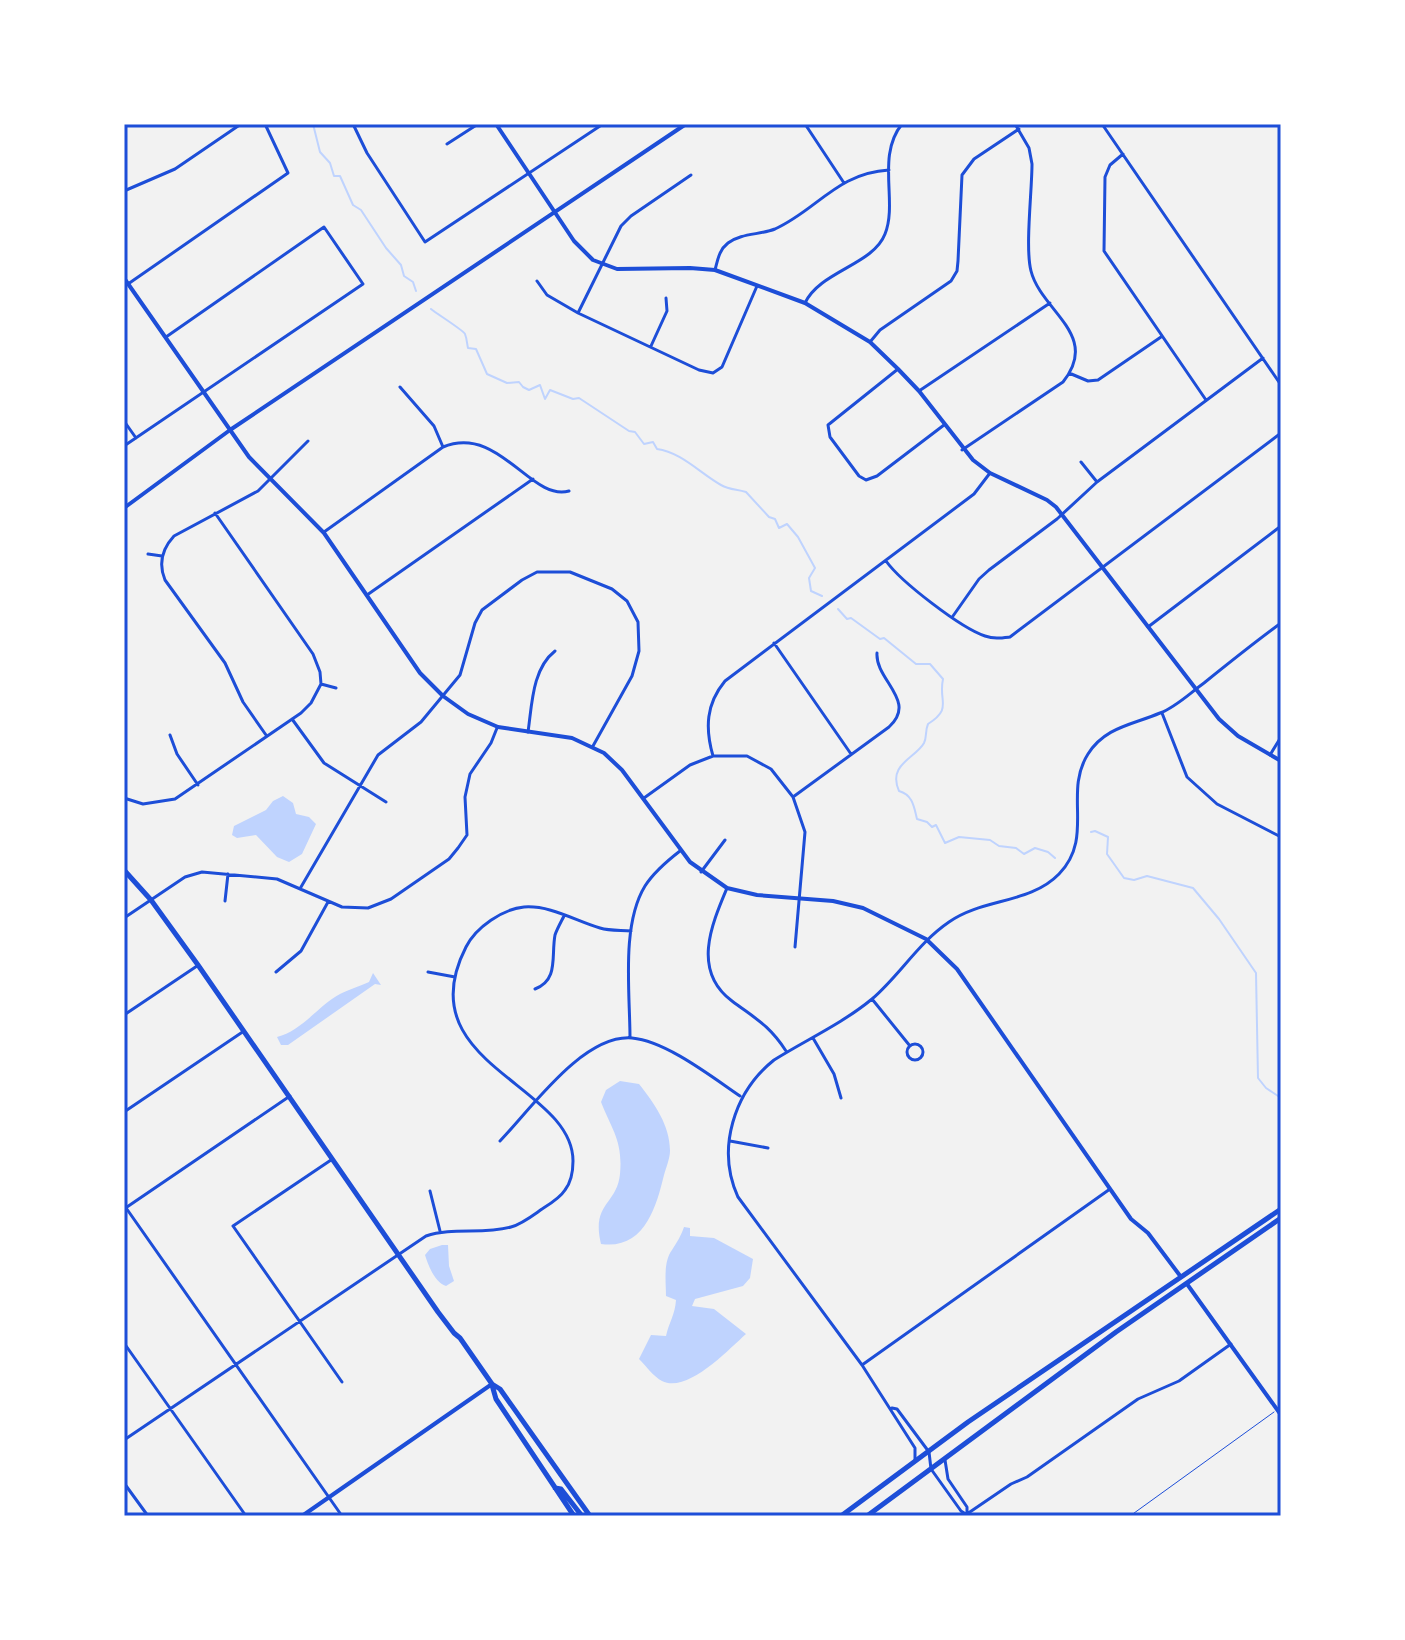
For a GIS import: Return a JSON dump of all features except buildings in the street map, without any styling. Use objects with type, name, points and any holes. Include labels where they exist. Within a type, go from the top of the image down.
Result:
[{"type":"main road","points":[[124,870],[151,900],[198,965],[438,1312],[492,1384],[500,1389],[590,1516]]},
{"type":"main road","points":[[841,1516],[1281,1209]]},
{"type":"main road","points":[[867,1516],[1186,1283],[1281,1218]]},
{"type":"main road","points":[[492,1384],[493,1394],[574,1516]]},
{"type":"main road","points":[[554,1487],[561,1489],[582,1516]]},
{"type":"street","points":[[124,191],[175,169],[241,124]]},
{"type":"street","points":[[128,284],[288,173],[265,124]]},
{"type":"street","points":[[353,124],[367,153],[425,242],[603,124]]},
{"type":"street","points":[[447,144],[478,124]]},
{"type":"street","points":[[496,124],[579,248],[601,265],[631,270],[715,270],[805,303],[870,342],[919,391],[962,450],[990,473],[1047,500],[1062,514],[1231,731],[1281,761]]},
{"type":"street","points":[[124,508],[230,430],[686,124]]},
{"type":"street","points":[[805,124],[844,183]]},
{"type":"street","points":[[805,303],[819,286],[881,242],[887,230],[892,142],[902,124]]},
{"type":"street","points":[[962,450],[1057,386],[1069,373],[1075,342],[1030,268],[1032,164],[1029,148],[1015,124]]},
{"type":"street","points":[[1102,124],[1281,385]]},
{"type":"street","points":[[870,342],[880,330],[951,281],[957,271],[962,175],[974,159],[1019,129]]},
{"type":"street","points":[[1123,154],[1110,165],[1105,177],[1104,251],[1206,400]]},
{"type":"street","points":[[715,270],[719,253],[733,239],[780,226],[844,183],[872,171],[889,170]]},
{"type":"street","points":[[578,313],[626,220],[691,175]]},
{"type":"street","points":[[124,446],[363,284],[324,227],[166,337]]},
{"type":"street","points":[[124,278],[249,457],[324,533],[420,673],[443,696],[468,714],[498,727],[572,738],[593,746],[622,770],[681,851],[701,872],[727,888],[757,895],[833,901],[863,908],[926,939],[957,969],[1131,1219],[1148,1233],[1181,1276],[1279,1408],[1281,1415]]},
{"type":"street","points":[[537,281],[547,295],[578,313],[699,370],[713,373],[729,354],[758,285]]},
{"type":"street","points":[[651,346],[667,311],[666,298]]},
{"type":"street","points":[[919,391],[1050,303]]},
{"type":"street","points":[[1069,373],[1088,381],[1098,380],[1161,337]]},
{"type":"street","points":[[953,616],[979,579],[1062,514],[1097,482],[1263,358]]},
{"type":"street","points":[[898,369],[828,425],[830,437],[859,476],[866,480],[877,476],[944,425]]},
{"type":"street","points":[[400,387],[434,426],[443,447]]},
{"type":"street","points":[[124,421],[136,438]]},
{"type":"street","points":[[886,561],[905,583],[980,635],[1000,639],[1010,637],[1281,433]]},
{"type":"street","points":[[267,736],[243,702],[225,663],[165,580],[162,556],[174,536],[258,491],[308,441]]},
{"type":"street","points":[[324,533],[443,447],[465,441],[483,445],[554,491],[569,491]]},
{"type":"street","points":[[1081,462],[1097,482]]},
{"type":"street","points":[[713,756],[707,719],[715,696],[731,676],[974,494],[990,473]]},
{"type":"street","points":[[367,595],[533,479]]},
{"type":"street","points":[[124,798],[143,804],[169,801],[198,785],[292,719],[311,703],[321,684],[313,654],[215,513]]},
{"type":"street","points":[[1148,627],[1281,526]]},
{"type":"street","points":[[148,554],[162,556]]},
{"type":"street","points":[[301,887],[378,755],[421,722],[464,668],[475,623],[487,605],[537,572],[570,572],[620,595],[631,607],[640,631],[639,651],[632,676],[593,746]]},
{"type":"street","points":[[914,1463],[915,1448],[892,1415],[891,1408],[738,1197],[728,1168],[733,1122],[742,1097],[760,1071],[872,999],[926,939],[951,920],[976,908],[1036,891],[1061,873],[1070,861],[1079,832],[1077,786],[1080,770],[1088,754],[1102,738],[1115,729],[1162,713],[1281,623]]},
{"type":"street","points":[[774,643],[851,754]]},
{"type":"street","points":[[528,732],[534,688],[545,663],[555,651]]},
{"type":"street","points":[[793,797],[894,722],[899,711],[899,700],[878,665],[877,653]]},
{"type":"street","points":[[321,684],[336,688]]},
{"type":"street","points":[[1162,713],[1187,777],[1217,804],[1281,837]]},
{"type":"street","points":[[292,719],[324,763],[386,802]]},
{"type":"street","points":[[124,918],[193,874],[277,879],[301,887],[328,902],[352,908],[376,906],[449,859],[467,835],[465,797],[470,774],[498,727]]},
{"type":"street","points":[[170,735],[177,754],[198,785]]},
{"type":"street","points":[[1270,755],[1281,737]]},
{"type":"street","points":[[644,798],[690,765],[713,756],[740,754],[755,758],[771,769],[793,797],[806,840],[795,947]]},
{"type":"street","points":[[701,872],[725,840]]},
{"type":"street","points":[[630,1038],[631,931],[636,903],[646,884],[681,851]]},
{"type":"street","points":[[225,901],[228,874]]},
{"type":"street","points":[[727,888],[711,926],[707,948],[710,975],[721,992],[773,1031],[786,1052]]},
{"type":"street","points":[[276,972],[301,951],[328,902]]},
{"type":"street","points":[[124,1440],[426,1236],[440,1231],[509,1228],[533,1216],[565,1191],[573,1164],[568,1134],[491,1065],[461,1026],[453,1002],[455,977],[473,936],[500,915],[520,907],[532,907],[605,930],[631,931]]},
{"type":"street","points":[[535,989],[548,982],[555,935],[564,916]]},
{"type":"street","points":[[124,1015],[198,965]]},
{"type":"street","points":[[428,972],[455,977]]},
{"type":"street","points":[[872,999],[910,1046]]},
{"type":"street","points":[[124,1112],[244,1031]]},
{"type":"street","points":[[500,1141],[576,1059],[609,1042],[630,1038],[670,1051],[742,1097]]},
{"type":"street","points":[[813,1038],[834,1074],[841,1098]]},
{"type":"street","points":[[290,1096],[125,1207],[342,1516]]},
{"type":"street","points":[[730,1141],[768,1148]]},
{"type":"street","points":[[334,1158],[233,1226],[342,1382]]},
{"type":"street","points":[[862,1365],[1110,1189]]},
{"type":"street","points":[[430,1191],[440,1231]]},
{"type":"street","points":[[124,1343],[246,1516]]},
{"type":"street","points":[[967,1515],[1138,1399],[1179,1381],[1231,1344]]},
{"type":"street","points":[[302,1516],[492,1384]]},
{"type":"street","points":[[891,1408],[897,1409],[929,1452],[931,1469],[967,1515]]},
{"type":"street","points":[[945,1457],[945,1473],[967,1507],[967,1515]]},
{"type":"street","points":[[124,1483],[148,1516]]},
{"type":"lane","points":[[1130,1516],[1279,1408]]},
{"type":"water","points":[[283,796],[293,803],[296,814],[309,817],[316,824],[302,854],[289,862],[277,857],[256,835],[237,838],[232,835],[234,826],[266,810],[273,801]]},
{"type":"water","points":[[373,973],[381,985],[375,984],[288,1045],[281,1045],[277,1037],[295,1029],[340,994],[369,982]]},
{"type":"water","points":[[620,1081],[639,1084],[650,1099],[664,1123],[670,1154],[657,1201],[646,1224],[628,1240],[601,1244],[599,1220],[618,1184],[620,1153],[601,1102],[606,1090]]},
{"type":"water","points":[[684,1227],[690,1228],[690,1236],[714,1238],[753,1259],[750,1278],[743,1286],[695,1299],[692,1306],[714,1309],[746,1334],[695,1376],[672,1383],[659,1379],[639,1359],[651,1335],[666,1336],[676,1300],[666,1296],[666,1266]]},
{"type":"water","points":[[448,1245],[449,1266],[454,1281],[446,1286],[435,1278],[425,1255],[430,1249]]},
{"type":"waterway","points":[[313,124],[320,152],[330,163],[334,176],[340,176],[353,205],[361,210],[401,265],[404,276],[413,282],[416,291]]},
{"type":"waterway","points":[[431,309],[465,334],[468,348],[476,349],[487,374],[507,383],[519,382],[529,390],[540,385],[545,399],[550,390],[573,399],[579,398],[635,432],[644,444],[653,442],[657,449],[683,459],[721,485],[746,492],[769,517],[775,519],[779,528],[787,524],[798,537],[815,568],[809,578],[811,591],[822,596]]},
{"type":"waterway","points":[[838,609],[847,619],[851,618],[880,639],[884,638],[916,664],[930,664],[943,679],[942,709],[928,724],[924,743],[904,762],[897,774],[899,791],[910,798],[917,819],[932,827],[936,825],[945,843],[959,837],[990,840],[999,846],[1016,848],[1024,854],[1035,848],[1055,858]]},
{"type":"waterway","points":[[1091,832],[1108,837],[1107,854],[1124,878],[1134,880],[1147,876],[1193,888],[1219,919],[1256,973],[1258,1078],[1281,1098]]}]
